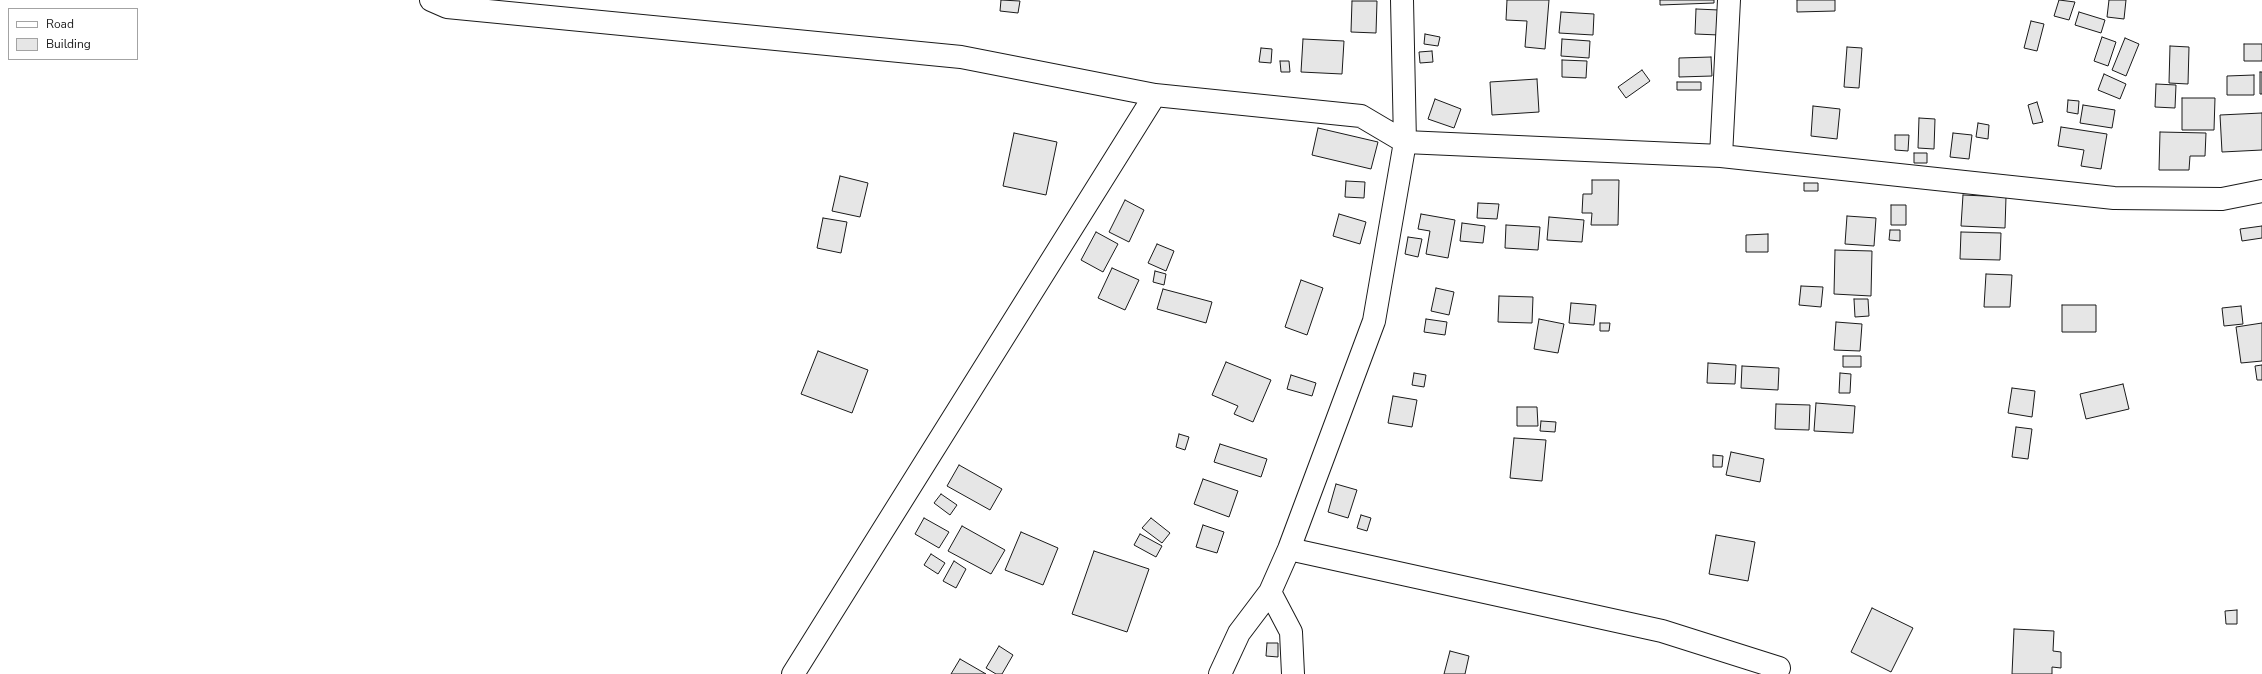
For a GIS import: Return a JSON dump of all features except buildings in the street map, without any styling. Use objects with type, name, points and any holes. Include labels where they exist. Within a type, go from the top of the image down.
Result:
[{"type":"street","points":[[431,0],[446,7],[961,57],[1155,95],[1361,116],[1406,142],[1721,156],[2114,198],[2222,199],[2262,192]]},
{"type":"street","points":[[1220,674],[1239,633],[1270,592],[1289,549],[1374,321],[1406,142],[1402,0]]},
{"type":"street","points":[[1721,156],[1729,0]]},
{"type":"street","points":[[792,674],[1155,95]]},
{"type":"street","points":[[1289,549],[1662,631],[1779,668]]},
{"type":"street","points":[[1270,592],[1291,632],[1293,674]]}]
